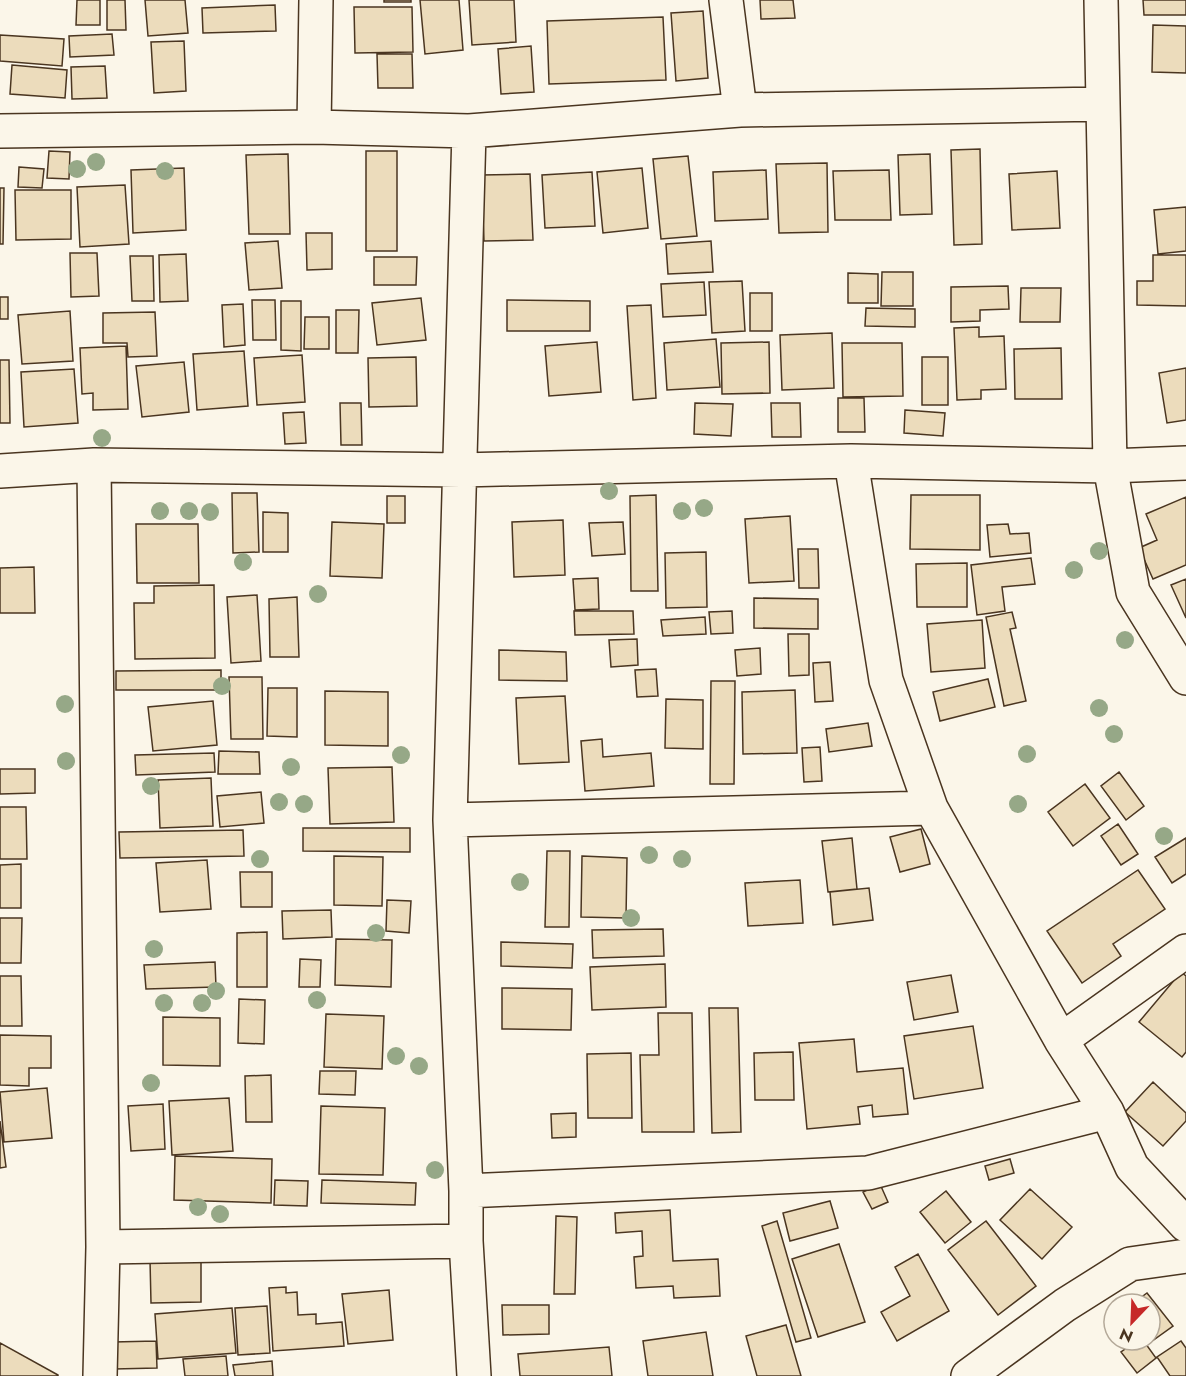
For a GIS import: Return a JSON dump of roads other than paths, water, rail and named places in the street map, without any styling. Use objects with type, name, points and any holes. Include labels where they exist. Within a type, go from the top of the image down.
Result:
[{"type":"street","points":[[314,127],[316,0]]},
{"type":"street","points":[[726,0],[740,110]]},
{"type":"street","points":[[1101,0],[1110,466],[1133,592],[1186,678]]},
{"type":"street","points":[[0,131],[314,127],[469,131],[740,110],[1103,104]]},
{"type":"street","points":[[469,131],[450,820],[466,1191],[466,1241],[474,1376]]},
{"type":"street","points":[[851,461],[886,681],[931,808],[1061,1041],[1107,1112],[1132,1167],[1186,1226]]},
{"type":"street","points":[[0,471],[94,465],[461,470],[851,461],[1110,466],[1186,463]]},
{"type":"street","points":[[94,465],[103,1247],[100,1376]]},
{"type":"street","points":[[450,820],[931,808]]},
{"type":"street","points":[[1061,1041],[1186,951]]},
{"type":"street","points":[[466,1191],[868,1173],[1107,1112]]},
{"type":"street","points":[[103,1247],[466,1241]]},
{"type":"street","points":[[968,1376],[1065,1305],[1130,1264],[1186,1256]]}]
